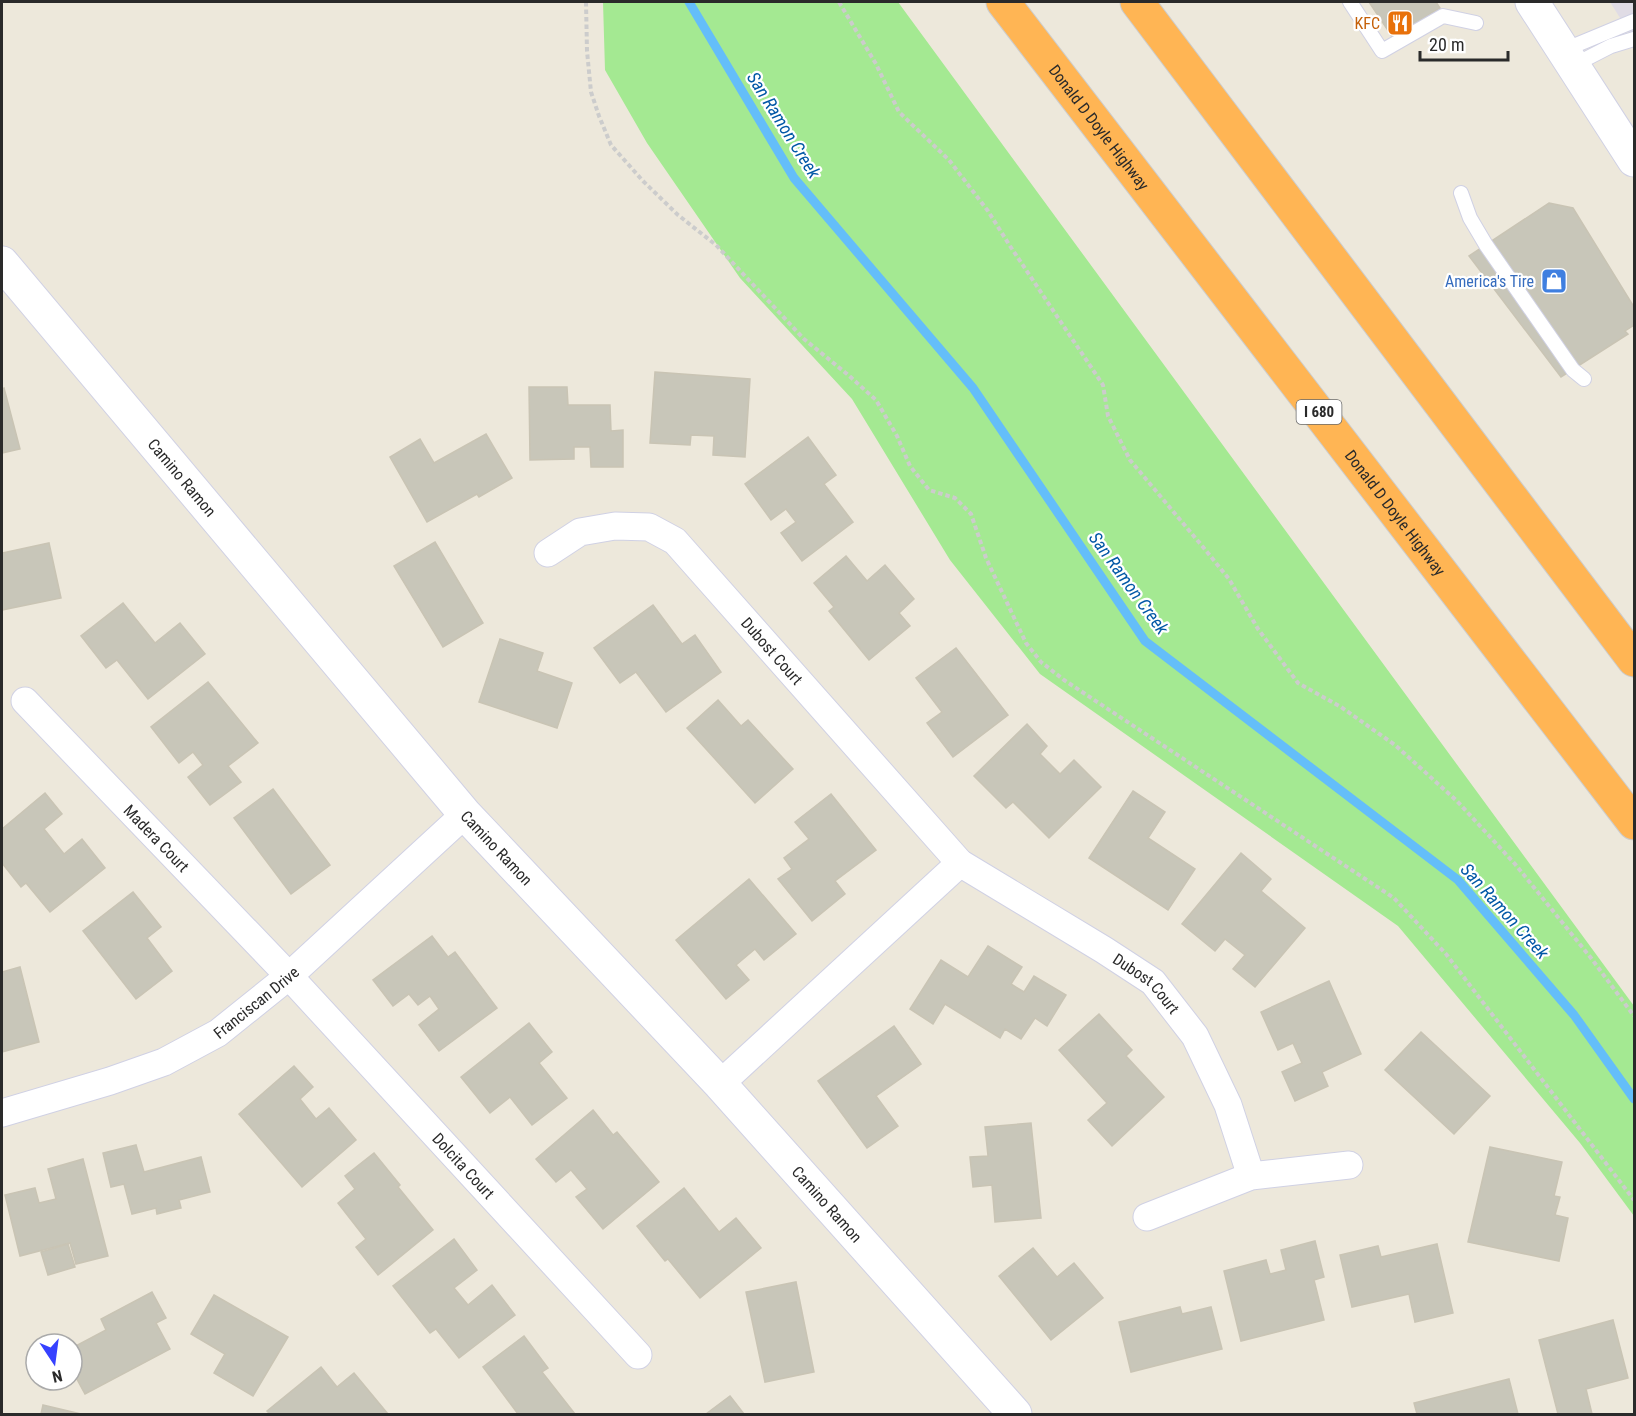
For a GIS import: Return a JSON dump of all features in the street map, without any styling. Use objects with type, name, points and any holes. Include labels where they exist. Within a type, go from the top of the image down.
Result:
[{"type":"highway","name":"Donald D Doyle Highway","points":[[1004,2],[1635,823]]},
{"type":"highway","points":[[1137,2],[1635,660]]},
{"type":"street","points":[[1532,2],[1635,160]]},
{"type":"street","name":"Camino Ramon","points":[[2,263],[465,814],[720,1084],[1016,1414]]},
{"type":"street","name":"Dubost Court","points":[[548,553],[580,532],[615,526],[649,527],[675,541],[960,863],[1153,982],[1195,1036],[1228,1105],[1251,1176]]},
{"type":"street","name":"Madera Court","points":[[25,702],[289,976]]},
{"type":"street","name":"Franciscan Drive","points":[[2,1113],[110,1081],[164,1062],[218,1033],[289,976],[465,814]]},
{"type":"street","points":[[720,1084],[960,863]]},
{"type":"street","name":"Dolcita Court","points":[[289,976],[638,1355]]},
{"type":"street","points":[[1148,1217],[1251,1176],[1348,1165]]},
{"type":"lane","points":[[1350,2],[1382,51],[1443,16],[1476,23]]},
{"type":"lane","points":[[1569,57],[1635,21]]},
{"type":"lane","points":[[1569,57],[1635,39]]},
{"type":"lane","points":[[1461,194],[1470,218],[1486,245],[1573,370],[1584,379]]},
{"type":"path","points":[[586,2],[591,92],[611,145],[678,215],[716,245],[804,339],[876,400],[897,436],[910,466],[929,490],[955,498],[971,514],[986,558],[1016,623],[1026,643],[1041,662],[1064,680],[1394,898],[1446,954],[1635,1200]]},
{"type":"path","points":[[839,2],[876,64],[899,112],[949,160],[988,211],[1103,385],[1108,416],[1130,460],[1228,579],[1258,629],[1298,683],[1341,707],[1395,745],[1457,801],[1515,864],[1635,1016]]},
{"type":"shaded area","points":[[1610,2],[1634,2],[1634,40]]},
{"type":"green space","points":[[603,2],[898,2],[1634,1006],[1634,1216],[1580,1143],[1398,926],[1040,674],[950,560],[852,399],[740,278],[647,143],[605,70]]},
{"type":"building","name":"KFC","points":[[1369,2],[1436,2],[1440,8],[1393,38]]},
{"type":"building","name":"America's Tire","points":[[1549,203],[1573,208],[1634,307],[1634,325],[1625,331],[1628,334],[1561,377],[1469,256]]},
{"type":"building","points":[[655,372],[750,379],[745,457],[713,455],[714,436],[691,435],[690,445],[650,443]]},
{"type":"building","points":[[529,387],[567,387],[568,405],[610,405],[611,431],[623,430],[623,467],[591,467],[590,447],[574,447],[574,459],[530,460]]},
{"type":"building","points":[[4,388],[20,449],[2,453],[2,389]]},
{"type":"building","points":[[486,434],[512,478],[479,497],[477,494],[427,522],[390,457],[420,439],[434,463]]},
{"type":"building","points":[[808,437],[836,475],[824,484],[853,522],[802,561],[781,533],[796,522],[786,509],[771,520],[745,484]]},
{"type":"building","points":[[435,542],[483,623],[443,647],[394,566]]},
{"type":"building","points":[[49,543],[61,598],[2,610],[2,553]]},
{"type":"building","points":[[846,556],[867,581],[885,565],[914,599],[899,613],[910,626],[869,660],[829,611],[834,607],[814,583]]},
{"type":"building","points":[[123,603],[155,643],[180,623],[205,654],[148,699],[117,660],[106,668],[81,636]]},
{"type":"building","points":[[653,605],[682,644],[695,635],[721,672],[666,712],[636,672],[620,683],[594,648]]},
{"type":"building","points":[[500,639],[543,653],[537,671],[572,683],[557,728],[479,702]]},
{"type":"building","points":[[956,648],[1008,715],[953,757],[927,723],[942,712],[916,678]]},
{"type":"building","points":[[208,682],[258,743],[228,766],[241,782],[210,805],[188,777],[203,765],[193,752],[179,763],[151,727]]},
{"type":"building","points":[[718,700],[741,726],[748,720],[793,769],[755,803],[687,728]]},
{"type":"building","points":[[1027,724],[1047,746],[1040,754],[1060,774],[1074,760],[1101,787],[1049,838],[1013,802],[1006,808],[974,776]]},
{"type":"building","points":[[273,789],[330,865],[291,894],[234,818]]},
{"type":"building","points":[[1133,791],[1165,812],[1148,838],[1195,869],[1168,910],[1089,858]]},
{"type":"building","points":[[45,793],[62,814],[44,829],[64,854],[82,839],[105,868],[50,912],[26,883],[21,887],[2,863],[2,829]]},
{"type":"building","points":[[831,794],[876,850],[835,881],[845,894],[812,921],[778,879],[792,869],[784,858],[809,839],[795,822]]},
{"type":"building","points":[[1241,853],[1271,879],[1261,891],[1305,928],[1255,987],[1233,969],[1245,955],[1225,939],[1215,951],[1182,924]]},
{"type":"building","points":[[749,879],[796,934],[764,960],[755,949],[736,965],[749,980],[726,999],[676,940]]},
{"type":"building","points":[[133,892],[161,927],[147,938],[172,971],[136,999],[83,931]]},
{"type":"building","points":[[432,936],[448,957],[455,952],[497,1008],[439,1051],[419,1025],[439,1009],[430,996],[418,1005],[409,994],[393,1006],[373,980]]},
{"type":"building","points":[[988,946],[1022,967],[1011,984],[1024,992],[1034,976],[1066,995],[1047,1026],[1035,1018],[1021,1039],[1005,1029],[1000,1038],[945,1004],[933,1024],[910,1009],[941,960],[968,977]]},
{"type":"building","points":[[20,967],[39,1042],[2,1052],[2,972]]},
{"type":"building","points":[[1329,981],[1361,1054],[1322,1072],[1328,1086],[1295,1101],[1282,1072],[1302,1063],[1293,1043],[1278,1050],[1261,1012]]},
{"type":"building","points":[[1099,1014],[1132,1050],[1126,1056],[1164,1097],[1112,1146],[1088,1120],[1107,1103],[1059,1050]]},
{"type":"building","points":[[529,1023],[552,1052],[539,1063],[567,1098],[532,1125],[510,1097],[490,1113],[461,1077]]},
{"type":"building","points":[[894,1026],[921,1064],[876,1096],[898,1126],[867,1148],[818,1081]]},
{"type":"building","points":[[1421,1032],[1490,1096],[1454,1134],[1385,1070]]},
{"type":"building","points":[[294,1066],[313,1087],[300,1099],[316,1119],[329,1108],[356,1140],[302,1187],[239,1114]]},
{"type":"building","points":[[593,1110],[613,1135],[617,1132],[659,1182],[603,1229],[576,1197],[587,1189],[571,1170],[556,1182],[536,1159]]},
{"type":"building","points":[[1031,1123],[1041,1218],[995,1222],[992,1185],[973,1187],[970,1157],[988,1156],[985,1127]]},
{"type":"building","points":[[136,1145],[144,1172],[201,1157],[210,1192],[179,1200],[181,1208],[157,1214],[156,1208],[132,1214],[124,1184],[111,1187],[103,1153]]},
{"type":"building","points":[[1490,1147],[1562,1162],[1554,1196],[1560,1197],[1555,1215],[1568,1218],[1559,1261],[1468,1242]]},
{"type":"building","points":[[374,1153],[433,1230],[378,1275],[356,1247],[366,1239],[338,1203],[355,1189],[345,1176]]},
{"type":"building","points":[[83,1159],[108,1256],[76,1264],[70,1243],[20,1256],[5,1195],[35,1188],[39,1203],[56,1199],[48,1169]]},
{"type":"building","points":[[684,1188],[719,1232],[736,1218],[761,1248],[700,1298],[668,1259],[665,1261],[637,1226]]},
{"type":"building","points":[[454,1239],[477,1270],[454,1288],[468,1305],[492,1285],[515,1315],[459,1358],[436,1329],[430,1333],[393,1286]]},
{"type":"building","points":[[1315,1241],[1324,1277],[1314,1280],[1324,1320],[1241,1341],[1224,1271],[1266,1260],[1270,1274],[1286,1270],[1281,1250]]},
{"type":"building","points":[[68,1244],[75,1267],[48,1275],[41,1252]]},
{"type":"building","points":[[1437,1244],[1453,1313],[1415,1322],[1409,1294],[1352,1307],[1340,1255],[1378,1246],[1381,1257]]},
{"type":"building","points":[[1033,1248],[1057,1277],[1074,1263],[1103,1298],[1051,1340],[999,1276]]},
{"type":"building","points":[[796,1282],[814,1372],[765,1382],[746,1292]]},
{"type":"building","points":[[152,1292],[166,1318],[156,1323],[170,1349],[85,1394],[84,1342],[106,1330],[101,1319]]},
{"type":"building","points":[[214,1295],[288,1337],[253,1396],[214,1373],[225,1354],[191,1334]]},
{"type":"building","points":[[1180,1307],[1182,1314],[1211,1307],[1222,1349],[1131,1372],[1119,1322]]},
{"type":"building","points":[[1613,1320],[1628,1378],[1586,1389],[1592,1414],[1558,1414],[1539,1340]]},
{"type":"building","points":[[524,1336],[548,1368],[542,1372],[575,1414],[518,1414],[483,1367]]},
{"type":"building","points":[[321,1367],[337,1387],[354,1373],[388,1414],[270,1414],[267,1411]]},
{"type":"building","points":[[1509,1379],[1518,1414],[1417,1414],[1414,1403]]},
{"type":"building","points":[[730,1396],[744,1414],[706,1414]]},
{"type":"building","points":[[43,1405],[81,1414],[41,1414]]},
{"type":"waterway","name":"San Ramon Creek","points":[[689,2],[794,178],[973,388],[1145,641],[1458,880],[1574,1015],[1634,1099]]},
{"type":"place","name":"KFC","points":[[1400,23]]},
{"type":"place","name":"America's Tire","points":[[1554,281]]}]
